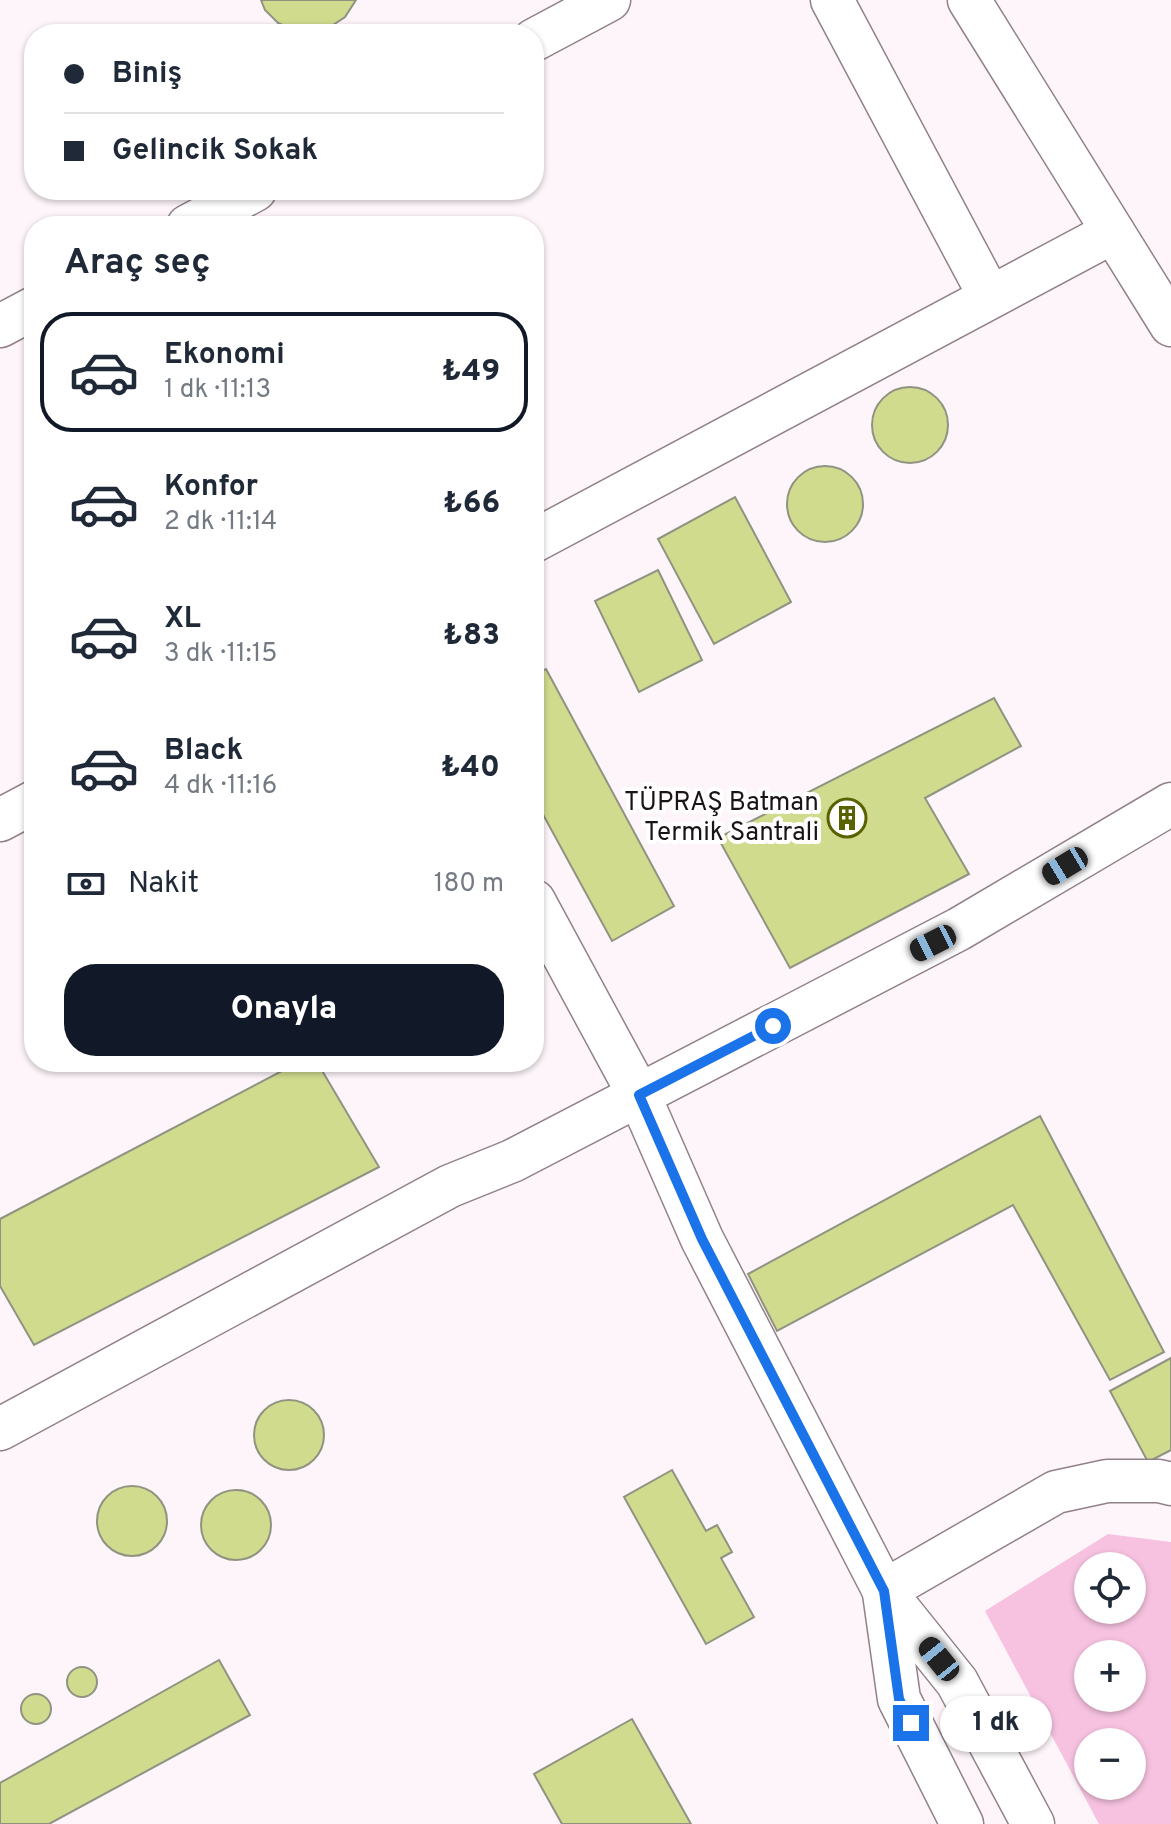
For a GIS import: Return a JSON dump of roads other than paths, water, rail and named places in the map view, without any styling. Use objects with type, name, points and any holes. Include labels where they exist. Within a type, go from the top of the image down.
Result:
[{"type":"street","points":[[544,35],[609,0]]},
{"type":"street","points":[[832,0],[990,297]]},
{"type":"street","points":[[969,0],[1171,325]]},
{"type":"street","points":[[207,216],[236,200]]},
{"type":"street","points":[[544,536],[1113,232]]},
{"type":"street","points":[[0,326],[24,313]]},
{"type":"street","points":[[0,1429],[450,1186],[512,1161],[959,929],[1171,804]]},
{"type":"street","points":[[0,820],[24,807]]},
{"type":"street","points":[[544,919],[639,1095],[702,1239],[884,1591],[957,1682],[1033,1824]]},
{"type":"street","points":[[884,1591],[1056,1492],[1107,1481],[1159,1481],[1171,1484]]},
{"type":"street","points":[[884,1591],[899,1699],[962,1824]]},
{"type":"place","name":"TÜPRAŞ Batman Termik Santrali","points":[[847,818]]}]
